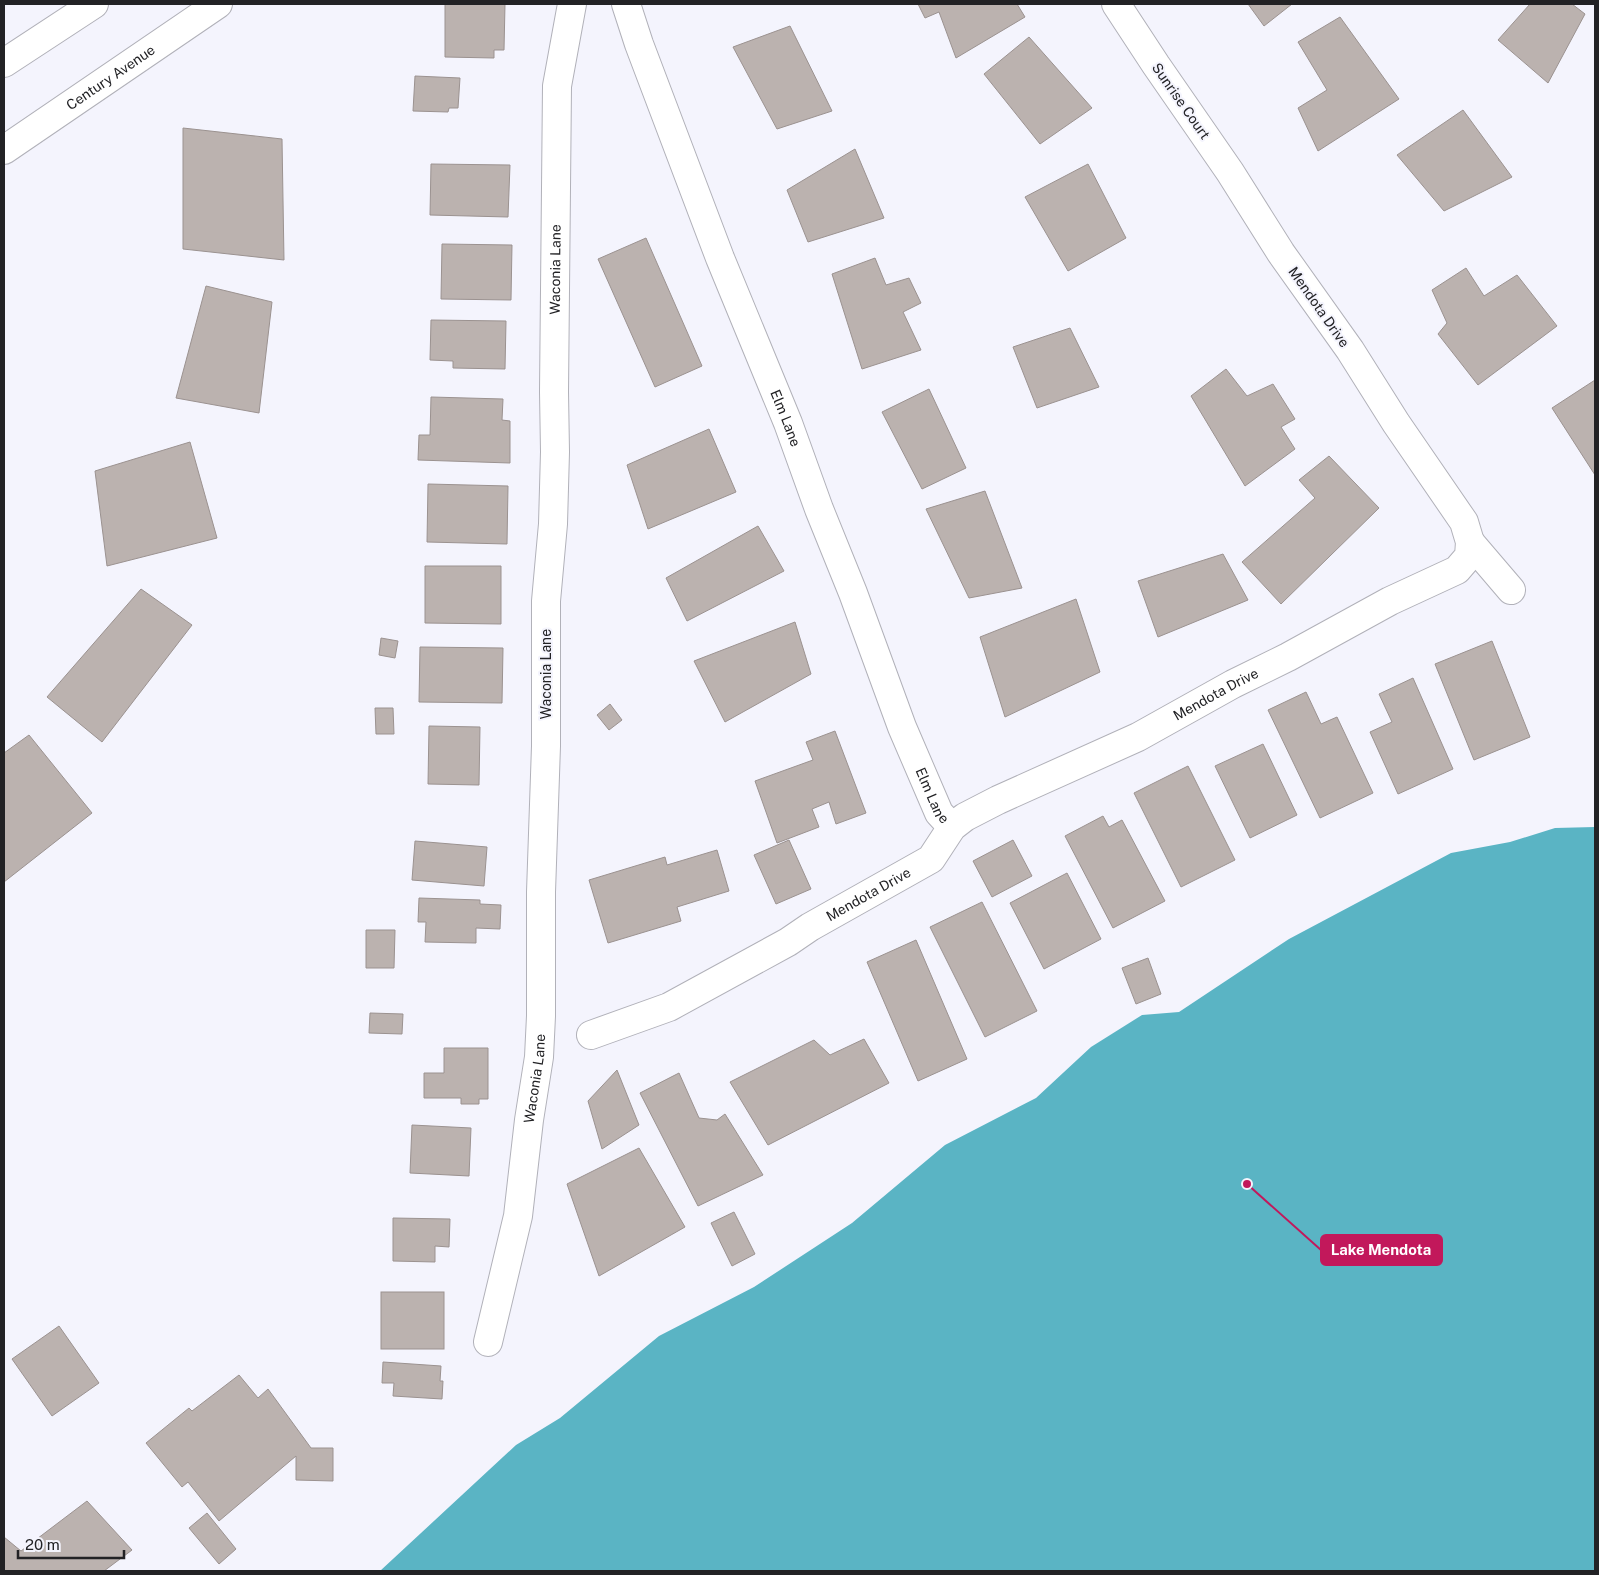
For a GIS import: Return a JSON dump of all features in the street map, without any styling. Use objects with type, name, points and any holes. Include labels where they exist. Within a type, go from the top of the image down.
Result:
[{"type":"street","points":[[4,63],[94,4]]},
{"type":"street","name":"Century Avenue","points":[[4,150],[218,4]]},
{"type":"street","name":"Waconia Lane","points":[[488,1342],[518,1216],[529,1120],[539,1057],[541,1016],[541,892],[546,746],[546,601],[553,524],[555,452],[557,86],[572,4]]},
{"type":"street","name":"Elm Lane","points":[[626,4],[639,44],[717,248],[788,423],[902,727],[939,813],[952,827]]},
{"type":"street","name":"Sunrise Court","points":[[1116,4],[1246,197]]},
{"type":"street","name":"Mendota Drive","points":[[591,1035],[669,1007],[788,942],[810,927],[931,859],[952,827],[965,817],[998,800],[1138,737],[1233,684],[1288,657],[1390,601],[1457,570],[1468,556],[1470,542],[1464,522],[1396,423],[1350,350],[1281,252],[1246,197]]},
{"type":"street","points":[[1470,542],[1511,590]]},
{"type":"water","points":[[1595,827],[1595,1571],[380,1571],[516,1445],[560,1418],[659,1336],[754,1287],[852,1223],[945,1145],[1036,1098],[1091,1047],[1142,1015],[1179,1012],[1289,939],[1451,853],[1510,842],[1555,828]]},
{"type":"building","points":[[445,4],[505,4],[504,50],[494,50],[494,58],[445,57]]},
{"type":"building","points":[[918,4],[1017,4],[1025,17],[956,58],[939,12],[925,18]]},
{"type":"building","points":[[1248,4],[1292,4],[1264,26]]},
{"type":"building","points":[[1530,4],[1572,4],[1585,14],[1548,83],[1498,40]]},
{"type":"building","points":[[1340,17],[1399,99],[1318,151],[1298,108],[1327,90],[1298,42]]},
{"type":"building","points":[[790,26],[832,111],[777,129],[733,47]]},
{"type":"building","points":[[1029,37],[1092,108],[1040,144],[984,74]]},
{"type":"building","points":[[415,76],[460,78],[458,108],[449,108],[448,112],[413,111]]},
{"type":"building","points":[[1463,110],[1512,177],[1444,211],[1397,155]]},
{"type":"building","points":[[183,128],[282,139],[284,260],[183,249]]},
{"type":"building","points":[[855,149],[884,218],[808,242],[787,190]]},
{"type":"building","points":[[431,164],[510,165],[508,217],[430,215]]},
{"type":"building","points":[[1088,164],[1126,238],[1068,271],[1025,197]]},
{"type":"building","points":[[646,238],[702,366],[655,387],[598,259]]},
{"type":"building","points":[[442,244],[512,245],[511,300],[441,299]]},
{"type":"building","points":[[875,258],[886,285],[909,278],[921,303],[903,312],[921,350],[862,369],[832,274]]},
{"type":"building","points":[[1466,268],[1484,296],[1517,275],[1557,326],[1478,385],[1438,334],[1447,323],[1432,290]]},
{"type":"building","points":[[206,286],[272,302],[259,413],[176,398]]},
{"type":"building","points":[[431,320],[506,321],[505,369],[453,368],[453,361],[430,360]]},
{"type":"building","points":[[1070,328],[1099,387],[1037,408],[1013,347]]},
{"type":"building","points":[[1226,369],[1247,396],[1273,384],[1295,419],[1281,427],[1295,449],[1245,486],[1191,396]]},
{"type":"building","points":[[1595,380],[1595,475],[1552,408]]},
{"type":"building","points":[[929,389],[966,468],[922,489],[882,412]]},
{"type":"building","points":[[431,397],[503,399],[502,420],[510,421],[510,463],[418,460],[419,435],[430,435]]},
{"type":"building","points":[[709,429],[736,492],[648,529],[627,465]]},
{"type":"building","points":[[190,442],[217,538],[107,566],[95,471]]},
{"type":"building","points":[[1329,456],[1379,508],[1281,604],[1242,562],[1315,498],[1299,480]]},
{"type":"building","points":[[428,484],[508,486],[507,544],[427,542]]},
{"type":"building","points":[[985,491],[1022,588],[969,598],[926,509]]},
{"type":"building","points":[[758,526],[784,571],[687,621],[666,578]]},
{"type":"building","points":[[1223,554],[1248,600],[1158,637],[1138,581]]},
{"type":"building","points":[[425,566],[501,566],[501,624],[425,623]]},
{"type":"building","points":[[141,589],[192,625],[102,742],[47,697]]},
{"type":"building","points":[[1076,599],[1100,672],[1005,717],[980,637]]},
{"type":"building","points":[[795,622],[811,674],[725,722],[694,661]]},
{"type":"building","points":[[381,638],[398,641],[395,658],[379,655]]},
{"type":"building","points":[[1492,641],[1530,737],[1474,760],[1435,664]]},
{"type":"building","points":[[420,647],[503,648],[502,703],[419,702]]},
{"type":"building","points":[[1413,678],[1453,769],[1398,794],[1370,732],[1392,722],[1379,694]]},
{"type":"building","points":[[1306,692],[1321,724],[1337,717],[1373,793],[1320,818],[1268,710]]},
{"type":"building","points":[[610,704],[622,720],[609,730],[597,715]]},
{"type":"building","points":[[375,708],[393,708],[394,734],[376,734]]},
{"type":"building","points":[[429,726],[480,727],[479,785],[428,784]]},
{"type":"building","points":[[835,731],[866,813],[836,824],[829,802],[812,809],[819,827],[777,843],[755,781],[813,760],[806,742]]},
{"type":"building","points":[[29,735],[92,813],[4,882],[4,753]]},
{"type":"building","points":[[1263,744],[1297,815],[1250,838],[1215,766]]},
{"type":"building","points":[[1188,766],[1235,860],[1181,887],[1134,793]]},
{"type":"building","points":[[1103,816],[1109,827],[1122,820],[1165,901],[1113,928],[1065,836]]},
{"type":"building","points":[[789,840],[811,889],[776,904],[754,855]]},
{"type":"building","points":[[1013,840],[1032,876],[992,897],[973,861]]},
{"type":"building","points":[[415,841],[487,847],[484,886],[412,880]]},
{"type":"building","points":[[717,850],[729,891],[677,907],[681,921],[608,943],[589,880],[665,857],[667,865]]},
{"type":"building","points":[[1067,873],[1101,939],[1044,969],[1010,903]]},
{"type":"building","points":[[419,898],[480,900],[480,904],[501,905],[500,929],[476,928],[476,943],[425,942],[426,922],[418,922]]},
{"type":"building","points":[[982,902],[1037,1011],[985,1037],[930,927]]},
{"type":"building","points":[[366,930],[395,930],[394,968],[366,968]]},
{"type":"building","points":[[916,940],[967,1059],[918,1081],[867,962]]},
{"type":"building","points":[[1148,958],[1161,994],[1136,1004],[1122,968]]},
{"type":"building","points":[[370,1013],[403,1014],[402,1034],[369,1033]]},
{"type":"building","points":[[864,1039],[889,1083],[768,1145],[730,1082],[814,1040],[830,1055]]},
{"type":"building","points":[[444,1048],[488,1048],[488,1099],[479,1099],[479,1104],[461,1104],[461,1098],[424,1098],[424,1073],[444,1073]]},
{"type":"building","points":[[617,1070],[639,1125],[602,1149],[588,1101]]},
{"type":"building","points":[[679,1073],[699,1118],[717,1120],[725,1114],[763,1175],[698,1206],[640,1093]]},
{"type":"building","points":[[412,1125],[471,1128],[469,1176],[410,1173]]},
{"type":"building","points":[[639,1148],[685,1227],[599,1276],[567,1184]]},
{"type":"building","points":[[734,1212],[755,1254],[732,1266],[711,1223]]},
{"type":"building","points":[[393,1218],[450,1219],[449,1247],[435,1246],[435,1262],[393,1261]]},
{"type":"building","points":[[381,1292],[444,1292],[444,1349],[381,1349]]},
{"type":"building","points":[[59,1326],[99,1383],[52,1416],[12,1359]]},
{"type":"building","points":[[383,1362],[441,1366],[440,1381],[443,1381],[442,1399],[393,1396],[394,1383],[382,1383]]},
{"type":"building","points":[[239,1375],[258,1398],[268,1389],[311,1448],[333,1448],[333,1481],[296,1480],[296,1456],[219,1521],[188,1482],[182,1487],[146,1443],[189,1408],[192,1411]]},
{"type":"building","points":[[87,1501],[132,1550],[104,1571],[4,1571],[4,1537],[21,1551]]},
{"type":"building","points":[[207,1513],[236,1549],[219,1564],[189,1528]]},
{"type":"place","name":"Lake Mendota","points":[[1247,1184]]}]
